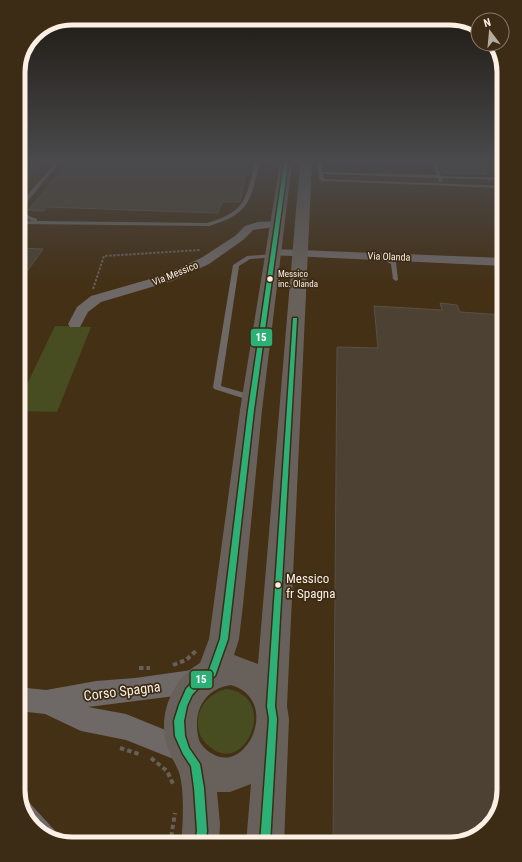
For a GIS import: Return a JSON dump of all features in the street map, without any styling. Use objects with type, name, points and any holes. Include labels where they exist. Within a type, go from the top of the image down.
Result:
[{"type":"street","points":[[201,837],[199,788],[185,768],[179,721],[182,705],[189,692],[206,677],[224,638],[253,398],[281,203]]},
{"type":"street","points":[[265,837],[299,254],[307,203]]},
{"type":"street","name":"Via Messico","points":[[75,324],[82,310],[96,299],[168,278],[205,261],[239,238],[249,228],[258,225],[278,224]]},
{"type":"street","name":"Via Olanda","points":[[274,255],[299,254],[380,256],[497,262]]},
{"type":"street","points":[[185,768],[225,775],[241,772],[255,762],[266,748],[271,719],[262,687],[248,675],[231,670],[206,677]]},
{"type":"street","name":"Corso Spagna","points":[[25,700],[46,702],[96,693],[135,690],[206,677]]},
{"type":"street","name":"Corso Spagna","points":[[46,702],[81,718],[126,727],[185,768]]},
{"type":"lane","points":[[25,222],[192,226],[207,225],[224,220],[236,214],[245,203]]},
{"type":"lane","points":[[25,216],[28,219],[50,222]]},
{"type":"lane","points":[[253,398],[217,388],[236,265],[249,257],[274,255]]},
{"type":"lane","points":[[380,256],[394,264],[396,279]]},
{"type":"path","points":[[96,299],[93,287],[104,256],[202,250],[216,254]]},
{"type":"path","points":[[120,748],[152,758],[167,772],[185,768]]},
{"type":"path","points":[[171,837],[175,804]]},
{"type":"shaded area","points":[[25,203],[497,203],[497,796],[491,813],[487,819],[471,832],[456,837],[69,837],[51,832],[41,825],[30,811],[25,796]]},
{"type":"green space","points":[[55,326],[91,327],[57,412],[25,411],[25,388]]},
{"type":"green space","points":[[226,689],[242,694],[251,704],[254,716],[252,730],[246,742],[238,750],[226,754],[214,750],[205,742],[201,737],[198,721],[199,714],[206,701],[218,692]]},
{"type":"building","points":[[34,203],[222,203],[218,213],[47,207],[44,211],[28,210]]},
{"type":"building","points":[[25,248],[43,249],[25,274]]},
{"type":"building","points":[[440,303],[457,305],[460,312],[497,315],[497,796],[491,813],[483,823],[471,832],[456,837],[333,837],[337,347],[378,348],[374,306],[442,310]]},
{"type":"transit line","name":"15","points":[[201,837],[199,788],[195,764],[186,751],[180,736],[179,721],[183,705],[189,692],[199,681],[212,673],[224,639],[251,410],[280,203]]},
{"type":"transit line","name":"15","points":[[265,837],[273,719],[271,706],[295,319]]},
{"type":"place","name":"Messico inc. Olanda","points":[[270,279]]},
{"type":"place","name":"Messico fr Spagna","points":[[278,585]]}]
